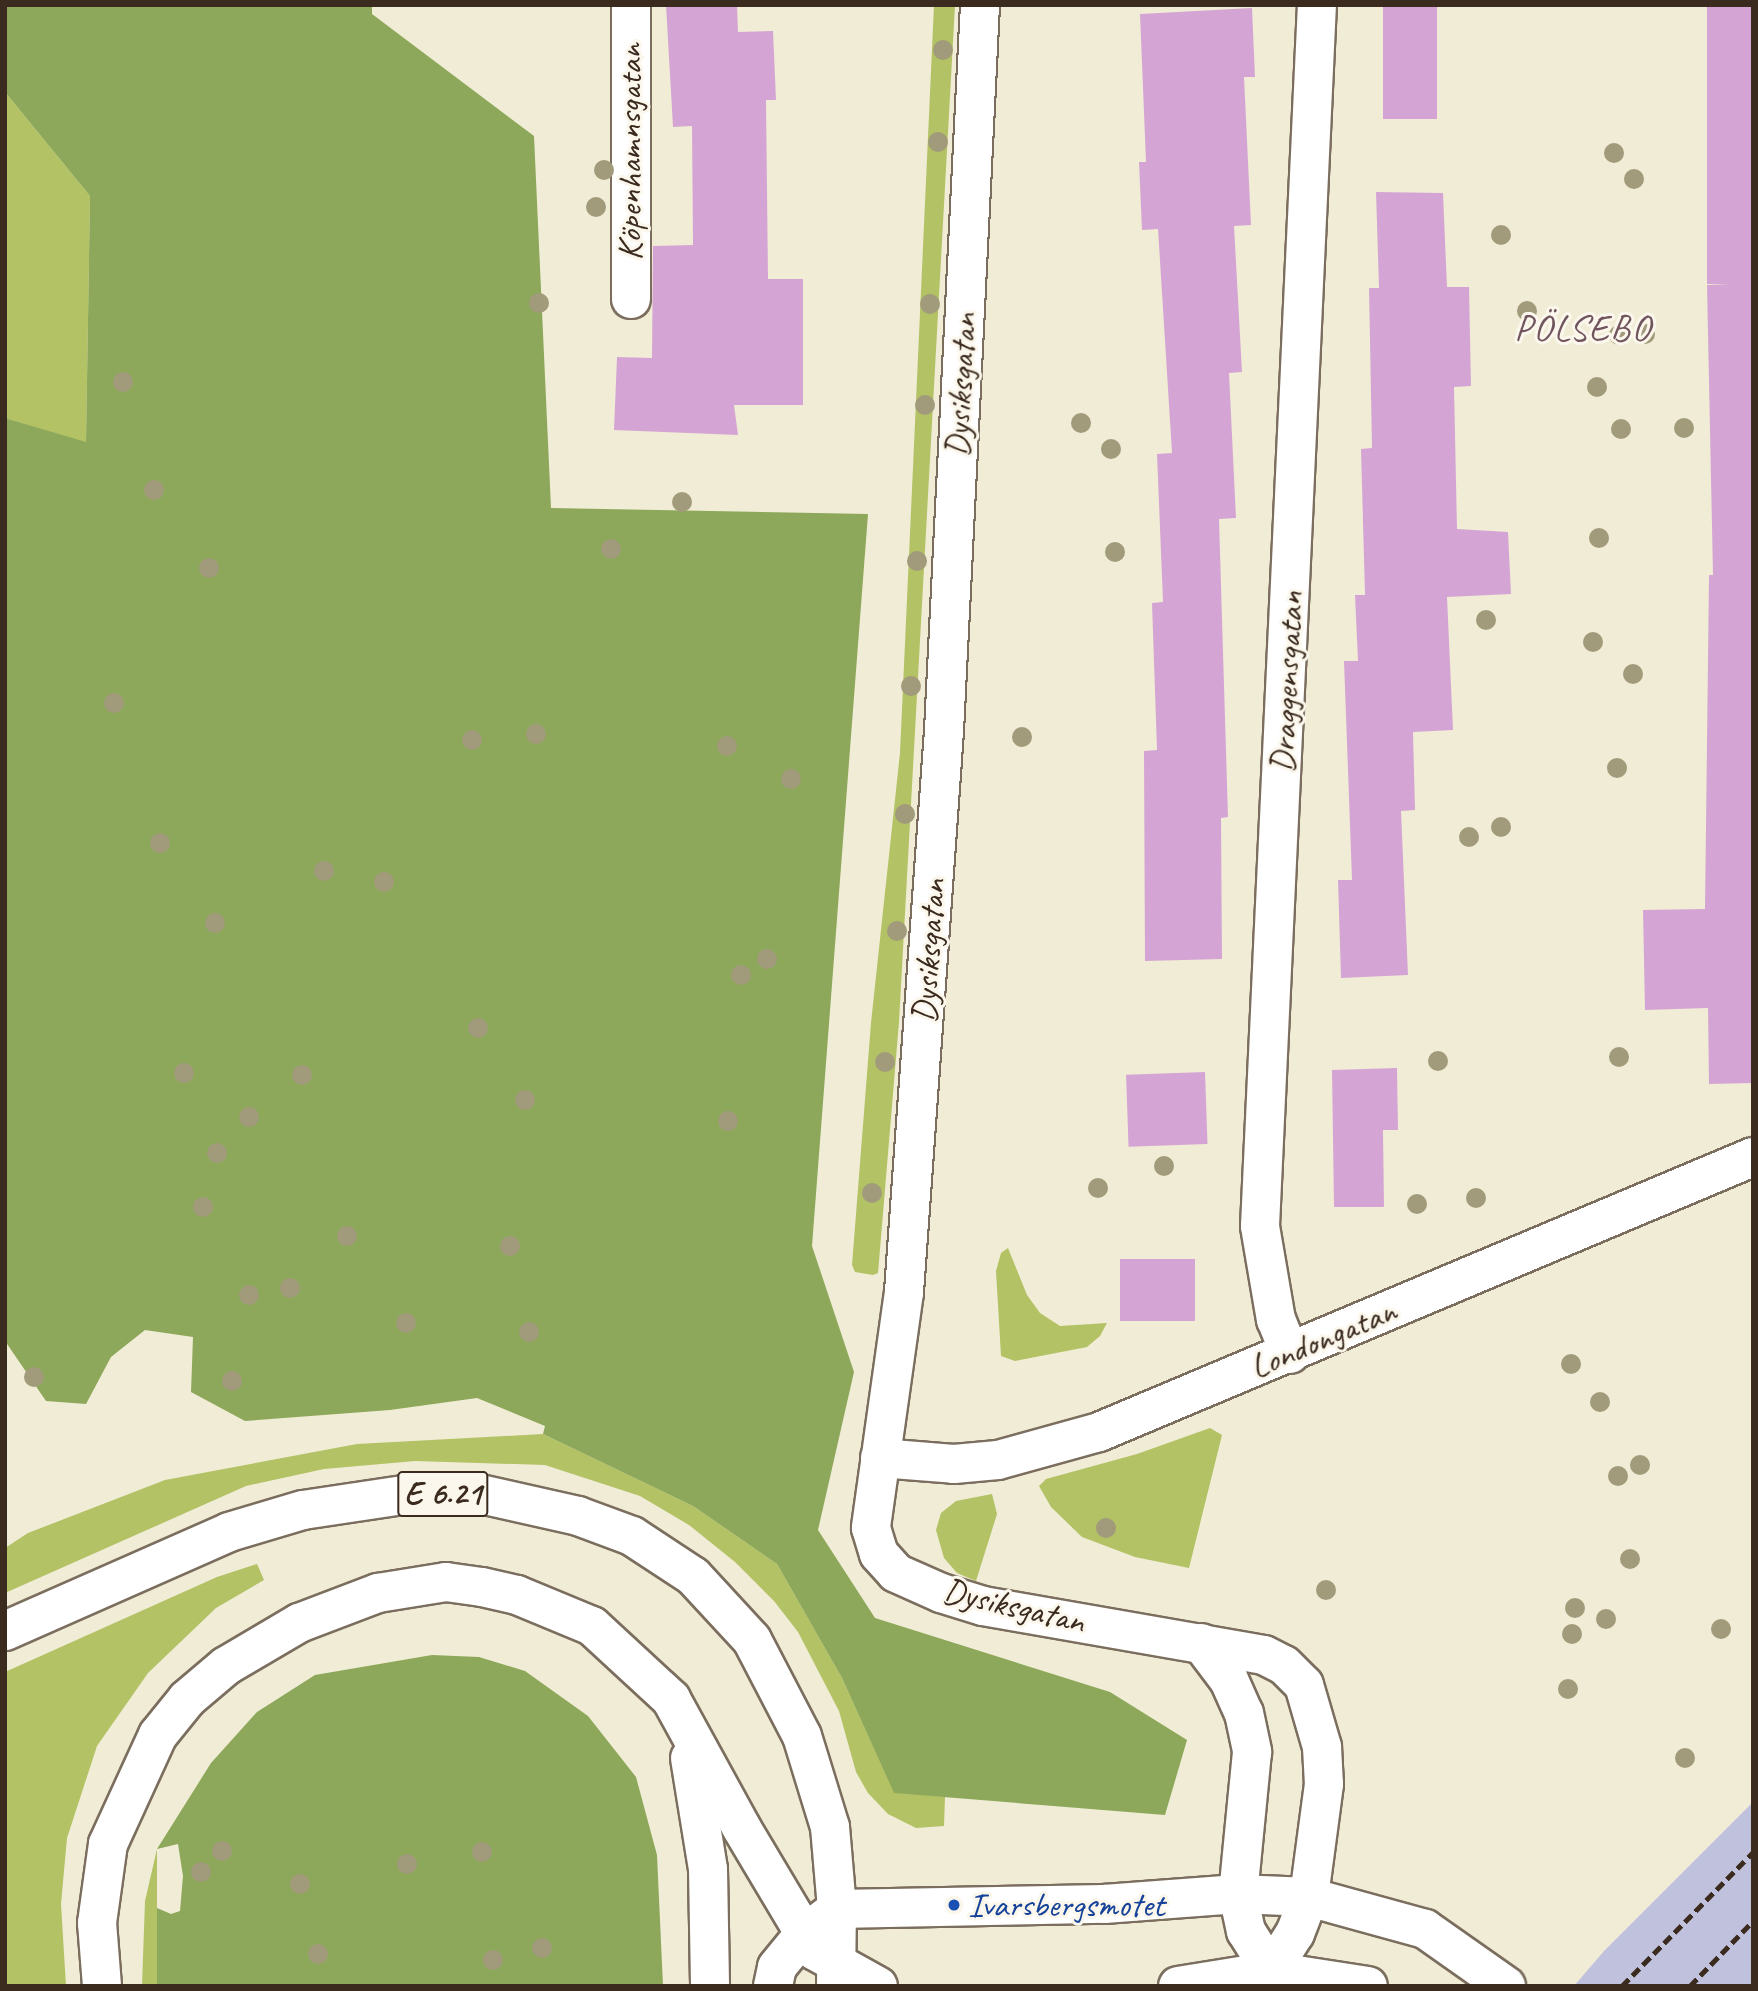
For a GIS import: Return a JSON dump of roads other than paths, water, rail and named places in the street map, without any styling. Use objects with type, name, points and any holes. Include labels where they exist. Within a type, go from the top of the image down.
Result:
[{"type":"main road","name":"Köpenhamnsgatan","points":[[631,5],[631,299]]},
{"type":"main road","name":"Dysiksgatan","points":[[980,5],[944,732],[904,1292],[871,1528],[878,1554],[895,1573],[983,1606],[1264,1656],[1284,1665],[1304,1685],[1314,1708],[1324,1784],[1309,1896],[1295,1933],[1270,1971]]},
{"type":"main road","name":"Draggensgatan","points":[[1290,1354],[1276,1320],[1260,1226],[1317,5]]},
{"type":"main road","name":"Londongatan","points":[[880,1458],[954,1464],[1033,1451],[1099,1432],[1290,1354],[1753,1157]]},
{"type":"main road","name":"E 6.21","points":[[5,1631],[229,1532],[303,1510],[410,1494],[476,1493],[578,1516],[632,1536],[693,1576],[752,1640],[806,1749],[830,1827],[837,1909]]},
{"type":"main road","points":[[102,1986],[97,1923],[108,1844],[158,1735],[187,1699],[226,1666],[299,1623],[378,1593],[446,1582],[517,1594],[592,1626],[671,1699],[741,1827],[815,1951],[837,1976],[878,1986]]},
{"type":"main road","points":[[1201,1643],[1229,1680],[1244,1713],[1252,1752],[1237,1894],[1246,1931],[1270,1971]]},
{"type":"main road","points":[[682,1718],[708,1869],[710,1986]]},
{"type":"main road","points":[[773,1986],[777,1967],[804,1934],[837,1909],[1104,1903],[1237,1894],[1309,1896],[1425,1929],[1493,1976]]},
{"type":"main road","points":[[837,1909],[837,1976]]},
{"type":"main road","points":[[1178,1986],[1270,1971],[1368,1986]]},
{"type":"railway","points":[[1622,1986],[1753,1852]]},
{"type":"railway","points":[[1690,1986],[1753,1921]]},
{"type":"place","name":"Ivarsbergsmotet","points":[[954,1905]]},
{"type":"district","name":"PÖLSEBO","points":[[1583,328]]}]
